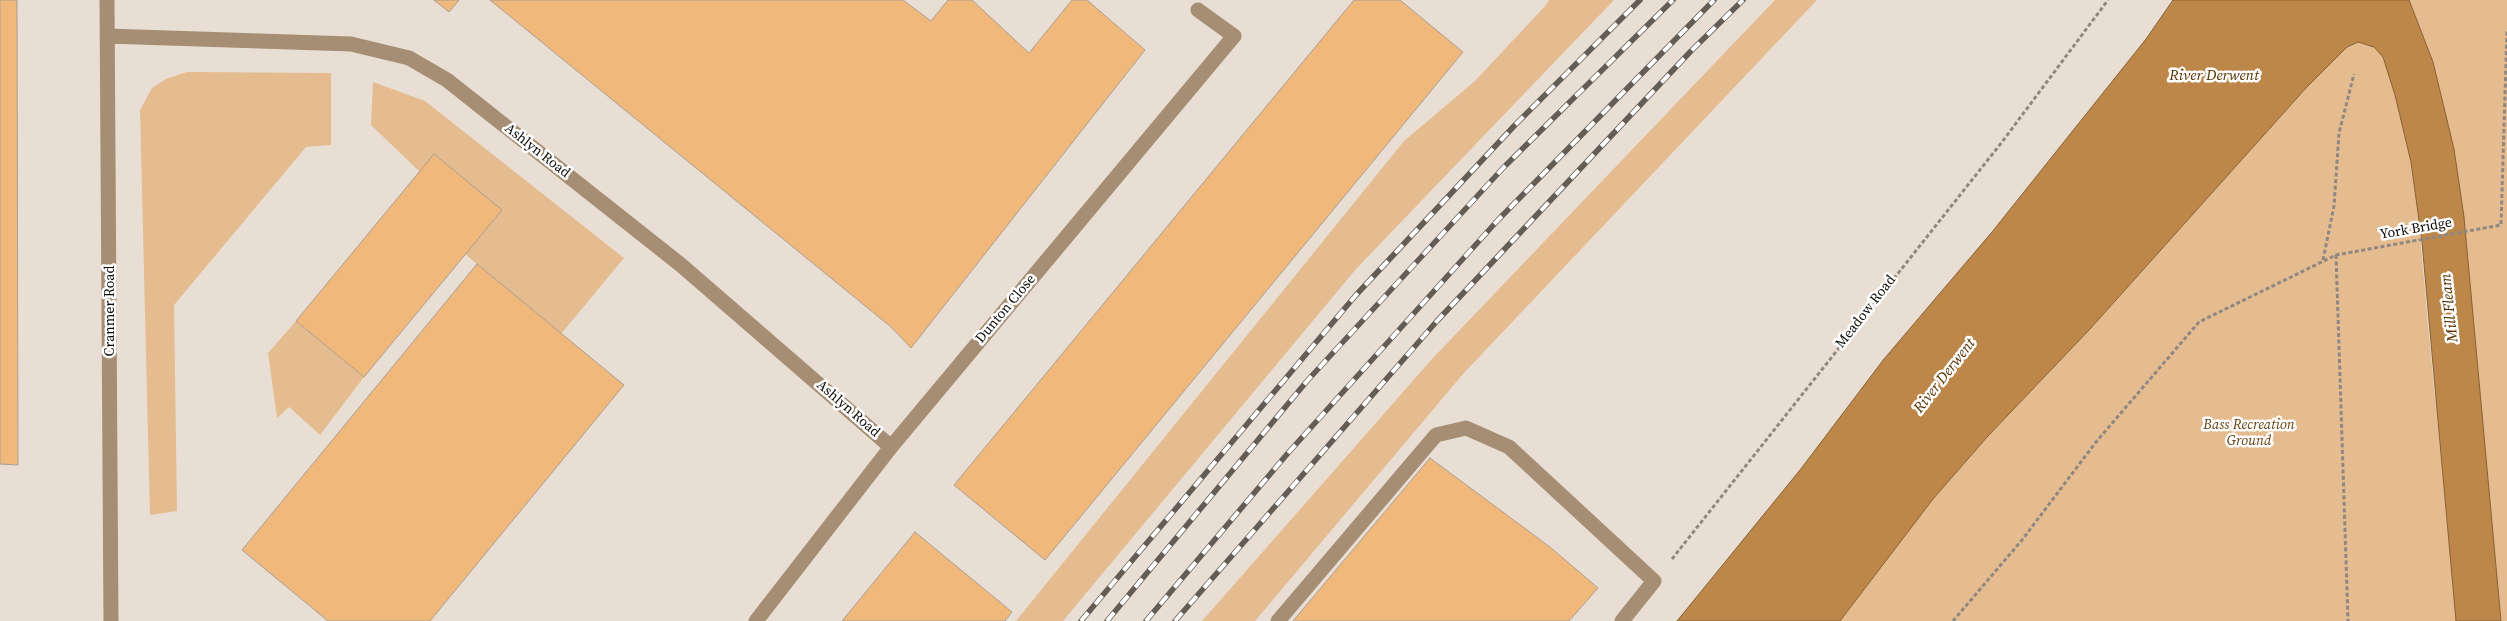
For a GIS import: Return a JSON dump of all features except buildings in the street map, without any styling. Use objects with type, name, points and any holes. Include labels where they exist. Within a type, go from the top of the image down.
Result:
[{"type":"street","name":"Cranmer Road","points":[[107,0],[111,621]]},
{"type":"street","name":"Dunton Close","points":[[756,621],[891,447],[1234,36],[1198,10]]},
{"type":"street","name":"Ashlyn Road","points":[[107,36],[351,44],[409,58],[447,80],[674,258],[891,447]]},
{"type":"street","points":[[1278,621],[1436,435],[1466,428],[1509,448],[1654,581],[1622,621]]},
{"type":"path","name":"Meadow Road","points":[[1654,581],[2002,142],[2108,0]]},
{"type":"path","name":"York Bridge","points":[[1953,621],[2022,540],[2096,442],[2199,322],[2336,255],[2501,225],[2507,30]]},
{"type":"path","points":[[2323,261],[2334,206],[2339,133],[2354,74]]},
{"type":"path","points":[[2336,255],[2348,621]]},
{"type":"green space","points":[[1549,0],[1614,0],[1356,269],[1063,621],[1016,621],[1404,141],[1475,81]]},
{"type":"green space","points":[[1775,0],[1817,0],[1463,374],[1255,621],[1202,621],[1432,359]]},
{"type":"green space","name":"Bass Recreation Ground","points":[[2402,0],[2507,0],[2507,621],[1840,621],[1933,499],[1988,436],[2090,329],[2306,88],[2347,47]],"holes":[[[2427,205],[2436,411],[2419,225]]]},
{"type":"green space","points":[[187,72],[331,73],[331,145],[306,147],[174,305],[177,511],[150,515],[140,110],[152,88],[166,79]]},
{"type":"green space","points":[[373,82],[425,101],[624,258],[561,334],[465,254],[501,210],[434,154],[420,172],[371,125]]},
{"type":"green space","points":[[296,321],[364,377],[320,435],[289,407],[277,418],[268,353]]},
{"type":"water","name":"River Derwent","points":[[2173,0],[2409,0],[2433,62],[2454,149],[2464,217],[2501,621],[2456,621],[2422,242],[2411,162],[2395,95],[2383,57],[2374,47],[2358,42],[2347,47],[2306,88],[2090,329],[1988,436],[1933,499],[1840,621],[1677,621],[1800,470],[1884,359],[1992,232],[2146,39]]},
{"type":"railway","points":[[1081,621],[1356,295],[1515,125],[1640,0]]},
{"type":"railway","points":[[1107,621],[1307,381],[1504,167],[1673,0]]},
{"type":"railway","points":[[1146,621],[1288,453],[1498,220],[1714,0]]},
{"type":"railway","points":[[1175,621],[1437,321],[1691,51],[1743,0]]},
{"type":"water label","name":"Mill Fleam","points":[[2450,308]]}]
